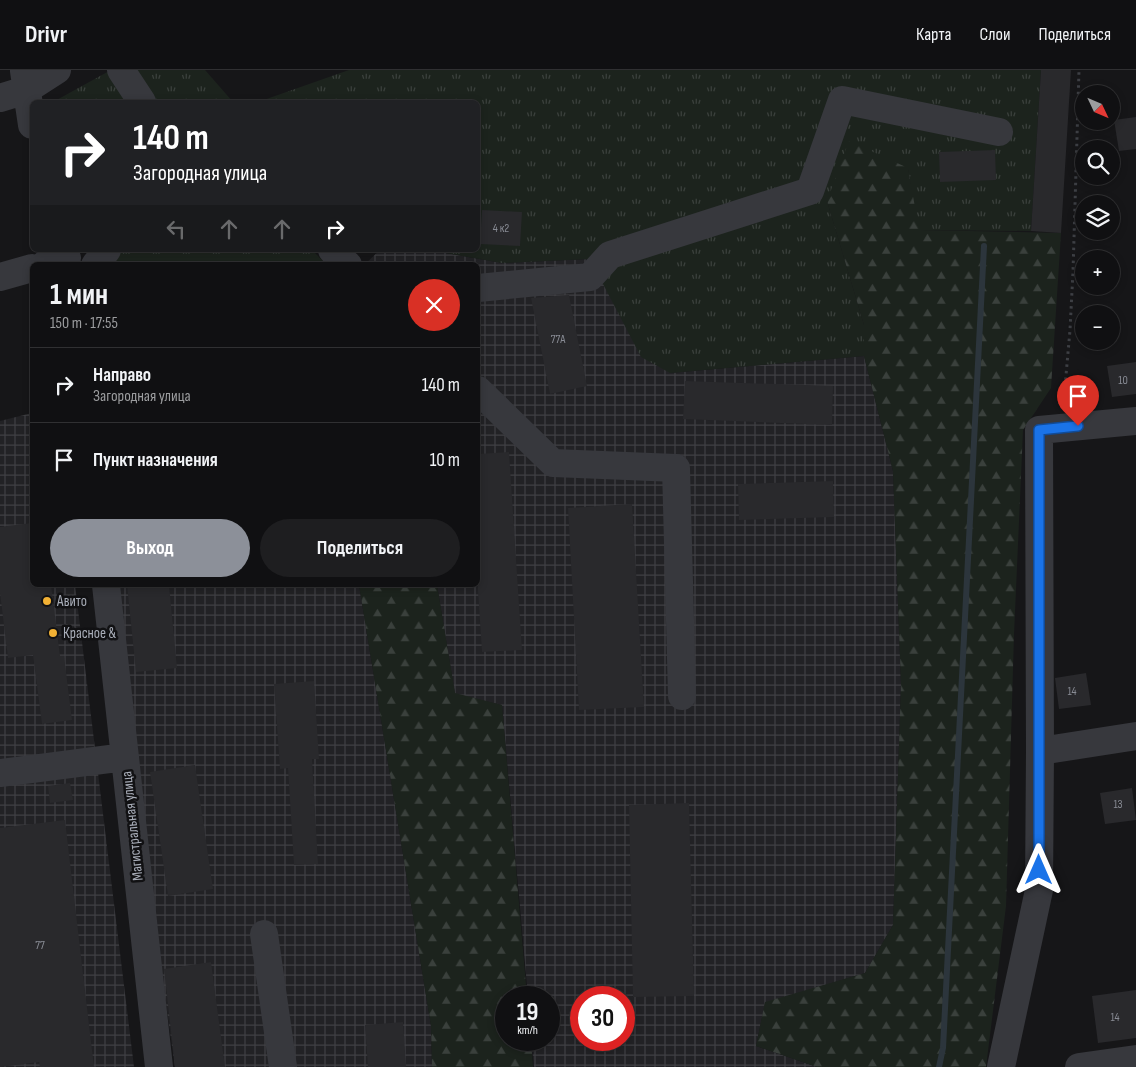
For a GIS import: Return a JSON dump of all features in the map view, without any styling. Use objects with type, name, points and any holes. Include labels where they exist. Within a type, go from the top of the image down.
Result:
[{"type":"street","points":[[0,98],[25,80],[57,70]]},
{"type":"street","points":[[121,70],[141,100]]},
{"type":"street","points":[[25,80],[30,112]]},
{"type":"street","points":[[480,288],[590,277],[610,254],[810,191],[842,100],[999,132]]},
{"type":"street","points":[[334,252],[345,262]]},
{"type":"street","points":[[0,277],[30,269]]},
{"type":"street","points":[[480,392],[553,463],[676,468],[682,696]]},
{"type":"street","points":[[1002,1067],[1039,890],[1039,430],[1136,421]]},
{"type":"street","name":"Магистральная улица","points":[[106,587],[159,1067]]},
{"type":"street","points":[[1040,751],[1136,736]]},
{"type":"street","points":[[0,773],[125,757]]},
{"type":"street","points":[[264,934],[283,1067]]},
{"type":"street","points":[[1080,1067],[1136,1059]]},
{"type":"path","points":[[1039,430],[1064,398],[1072,291],[1079,70]]},
{"type":"shaded area","points":[[378,252],[440,252],[502,263],[590,259],[670,373],[864,356],[893,471],[901,684],[893,925],[865,973],[765,1003],[756,1046],[817,1067],[534,1067],[532,1051],[560,1051],[560,986],[527,986],[502,705],[455,694],[437,587],[480,587],[480,262],[367,262]]},
{"type":"shaded area","points":[[30,414],[30,587],[75,587],[134,1067],[0,1067],[0,421]]},
{"type":"shaded area","points":[[116,587],[359,587],[431,1026],[432,1067],[175,1067],[161,969]]},
{"type":"green space","points":[[111,70],[205,70],[231,100],[57,100]]},
{"type":"green space","points":[[349,70],[1041,70],[1031,231],[918,230],[908,169],[827,201],[864,325],[864,356],[670,373],[641,357],[590,259],[502,263],[440,252],[480,252],[480,100],[264,100]]},
{"type":"green space","points":[[849,141],[908,168],[919,230],[1061,233],[1051,388],[1023,430],[1014,634],[1006,906],[986,1067],[817,1067],[756,1046],[765,1002],[865,973],[893,925],[901,684],[893,471],[864,356],[864,325],[827,201]]},
{"type":"green space","points":[[107,252],[314,252],[324,262],[100,262]]},
{"type":"green space","points":[[359,587],[437,587],[455,693],[502,705],[526,986],[495,986],[495,1051],[532,1051],[533,1067],[432,1067],[431,1026]]},
{"type":"building","points":[[1041,70],[1071,70],[1061,233],[1031,231]]},
{"type":"building","points":[[1136,117],[1136,149],[1120,151],[1120,140],[1117,140],[1116,130],[1120,130],[1120,119]]},
{"type":"building","points":[[995,150],[996,180],[940,182],[939,152]]},
{"type":"building","points":[[482,210],[522,212],[520,246],[480,244]]},
{"type":"building","points":[[569,295],[587,386],[550,394],[531,298]]},
{"type":"building","points":[[1136,362],[1136,394],[1112,397],[1107,366]]},
{"type":"building","points":[[685,381],[833,386],[832,425],[683,419]]},
{"type":"building","points":[[509,452],[522,650],[482,652],[478,591],[478,587],[480,587],[480,454]]},
{"type":"building","points":[[833,481],[834,517],[739,520],[738,484]]},
{"type":"building","points":[[632,504],[644,707],[579,710],[568,508]]},
{"type":"building","points":[[30,523],[30,587],[51,587],[60,656],[64,656],[72,720],[42,724],[33,655],[8,658],[0,593],[0,527]]},
{"type":"building","points":[[127,587],[169,587],[177,668],[136,672]]},
{"type":"building","points":[[1086,673],[1091,705],[1059,709],[1055,678]]},
{"type":"building","points":[[314,681],[319,759],[312,759],[318,864],[294,865],[288,768],[280,769],[274,684]]},
{"type":"building","points":[[195,765],[213,889],[168,896],[150,772]]},
{"type":"building","points":[[70,783],[73,800],[50,803],[48,786]]},
{"type":"building","points":[[1132,788],[1136,820],[1105,824],[1100,793]]},
{"type":"building","points":[[689,803],[694,996],[635,997],[635,986],[633,986],[629,805]]},
{"type":"building","points":[[65,820],[94,1067],[40,1067],[39,1062],[0,1067],[0,828]]},
{"type":"building","points":[[211,962],[225,1067],[175,1067],[164,969]]},
{"type":"building","points":[[1136,990],[1136,1038],[1098,1043],[1092,996]]},
{"type":"building","points":[[403,1022],[406,1067],[368,1067],[365,1025]]},
{"type":"waterway","points":[[939,1067],[943,1048],[984,246]]},
{"type":"place","name":"Авито","points":[[47,601]]},
{"type":"place","name":"Красное &","points":[[53,633]]},
{"type":"route","points":[[1039,870],[1039,430],[1078,426]]}]
